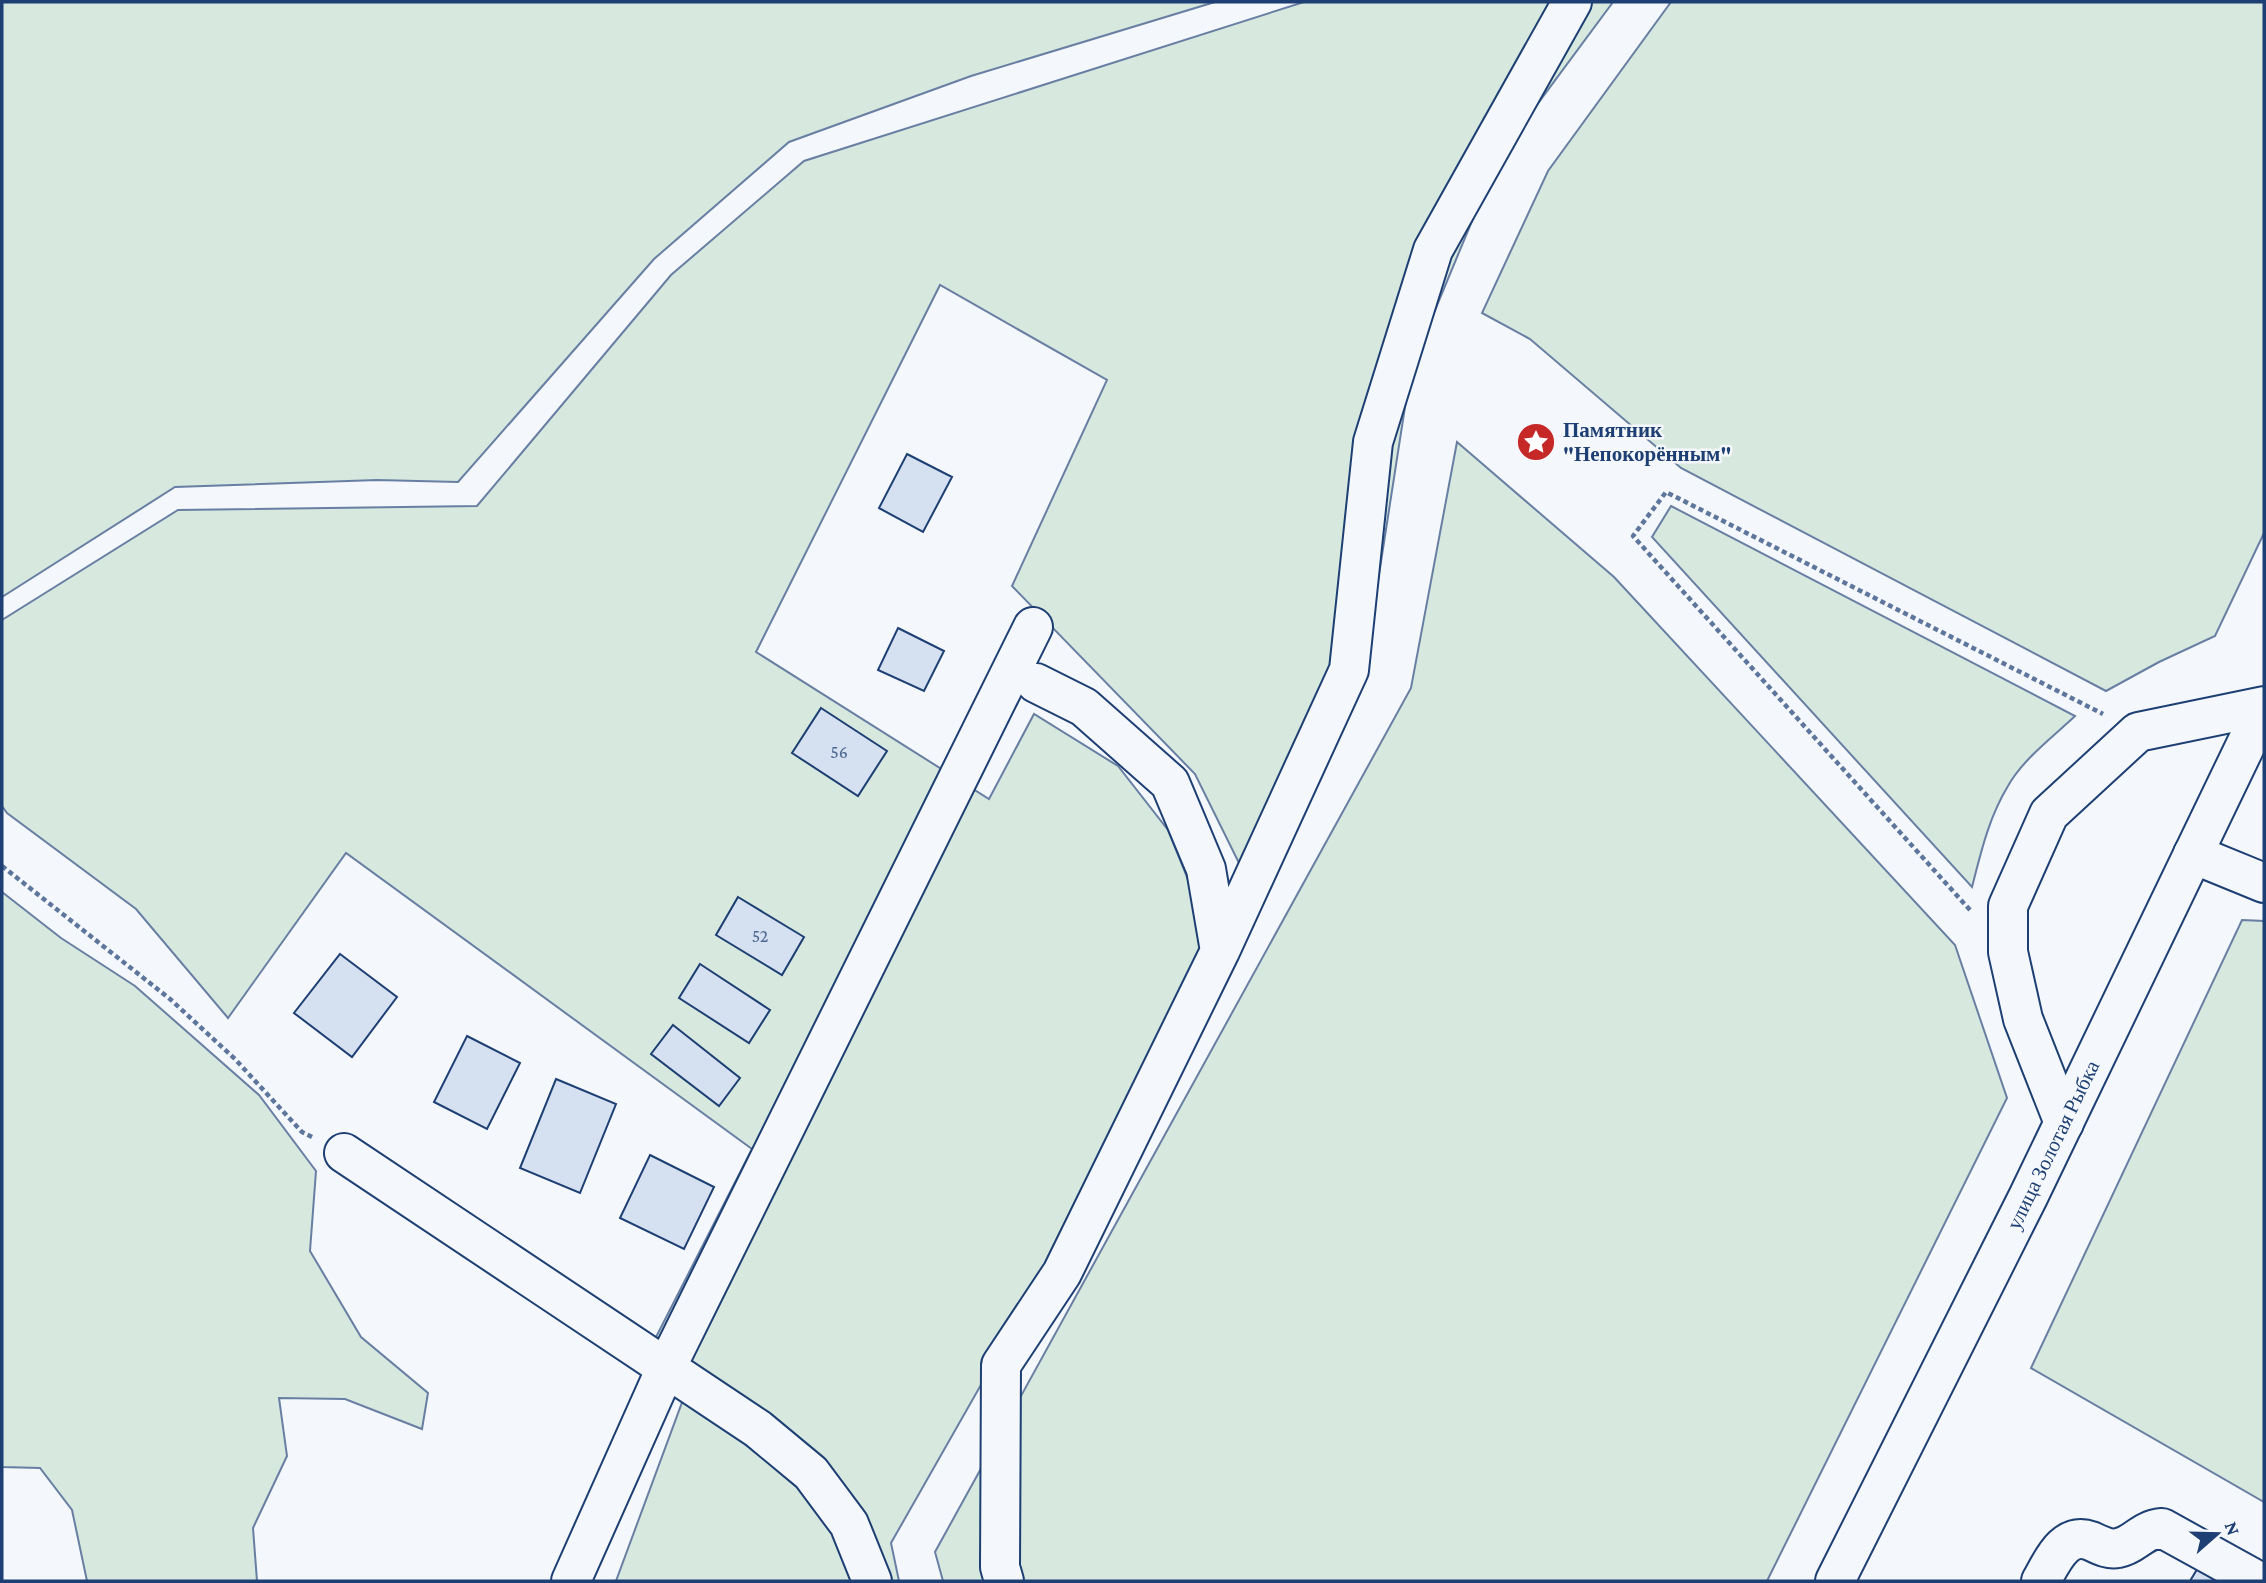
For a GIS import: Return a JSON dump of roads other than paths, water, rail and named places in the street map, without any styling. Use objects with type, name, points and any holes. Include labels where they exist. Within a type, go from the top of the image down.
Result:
[{"type":"main road","points":[[1004,1581],[1000,1567],[1001,1365],[1062,1273],[1220,951],[1349,670],[1373,442],[1433,250],[1572,2]]},
{"type":"main road","points":[[571,1581],[666,1368],[1033,626]]},
{"type":"main road","points":[[1036,683],[1084,707],[1170,783],[1206,869],[1220,951]]},
{"type":"main road","points":[[2064,1123],[2023,1020],[2008,952],[2008,906],[2049,814],[2138,732],[2264,706]]},
{"type":"main road","name":"улица Золотая Рыбка","points":[[1835,1581],[2064,1123],[2264,706]]},
{"type":"main road","points":[[2193,854],[2264,883]]},
{"type":"main road","points":[[344,1153],[758,1429],[811,1473],[849,1524],[872,1581]]},
{"type":"main road","points":[[2041,1581],[2057,1553],[2064,1545],[2074,1540],[2085,1539],[2110,1549],[2121,1548],[2151,1529],[2162,1528],[2258,1581]]},
{"type":"place","name":"Памятник \"Непокорённым\"","points":[[1536,442]]}]
